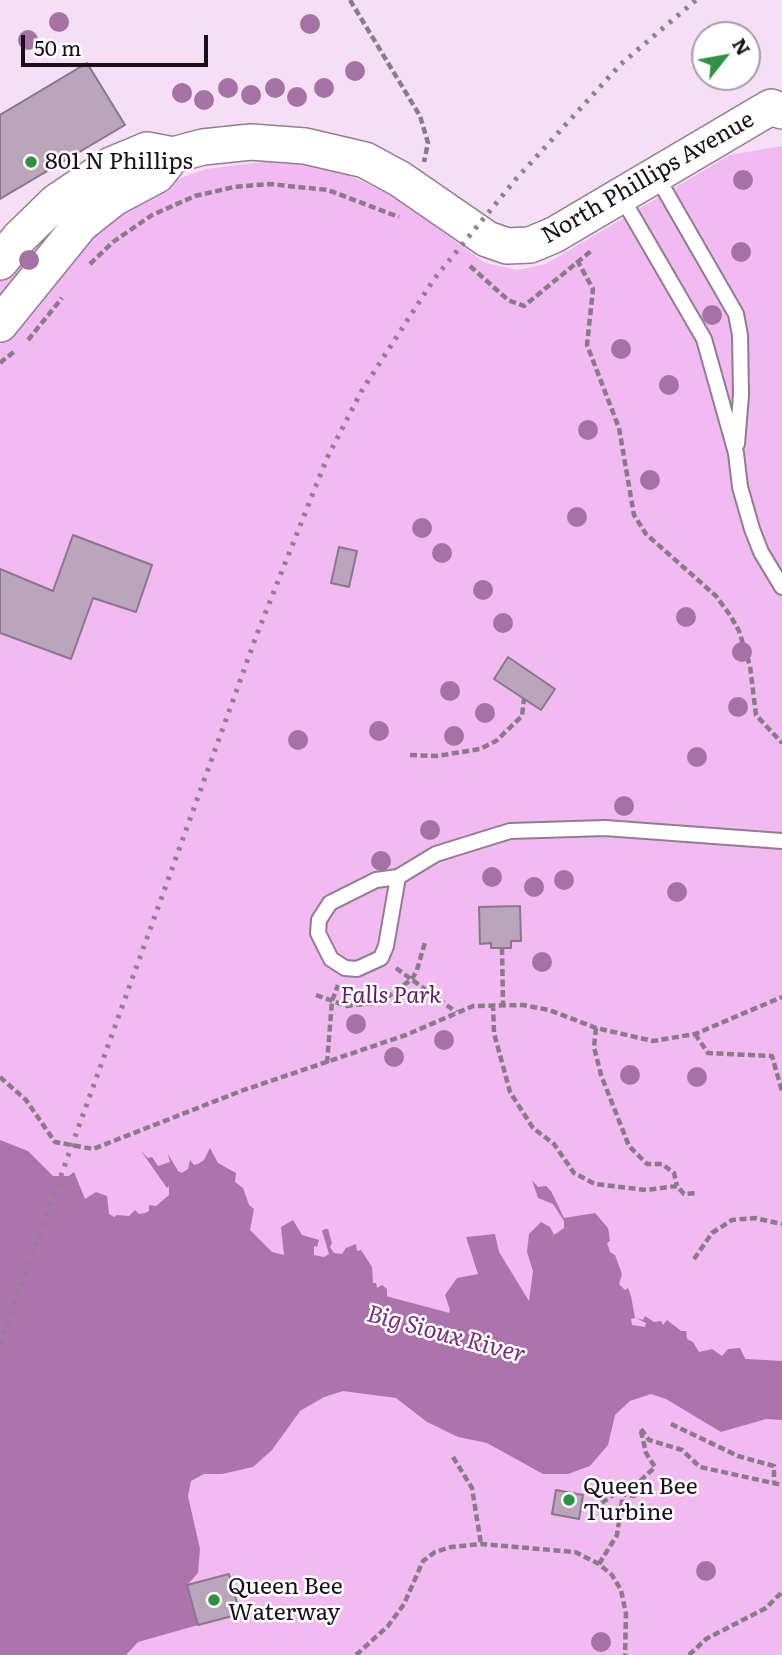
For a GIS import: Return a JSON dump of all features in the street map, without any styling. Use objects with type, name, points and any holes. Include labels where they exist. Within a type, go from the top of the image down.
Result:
[{"type":"street","name":"North Phillips Avenue","points":[[0,262],[19,238],[56,202],[96,174],[147,150],[173,155],[203,147],[251,142],[280,142],[365,160],[487,239],[507,246],[530,245],[554,235],[621,197],[655,174],[777,109]]},
{"type":"street","points":[[0,324],[81,224],[114,198],[157,175],[173,155]]},
{"type":"lane","points":[[655,174],[736,314],[740,335],[741,396],[736,453]]},
{"type":"lane","points":[[621,197],[701,332],[736,453],[740,487],[752,528],[761,552],[782,587]]},
{"type":"lane","points":[[398,877],[388,935],[381,958],[357,969],[345,968],[331,959],[323,948],[318,933],[319,920],[324,910],[342,896],[365,885],[398,877],[436,854],[510,831],[605,828],[782,841]]},
{"type":"path","points":[[350,0],[420,116],[428,144],[422,166]]},
{"type":"path","points":[[85,269],[113,242],[152,215],[195,196],[234,187],[270,184],[328,190],[343,193],[401,218]]},
{"type":"path","points":[[464,261],[509,300],[524,306],[599,244]]},
{"type":"path","points":[[577,260],[593,289],[587,345],[619,428],[634,516],[646,534],[716,596],[730,615],[739,631],[750,666],[756,715],[782,743]]},
{"type":"path","points":[[0,363],[35,333],[68,290]]},
{"type":"path","points":[[410,754],[437,756],[480,749],[496,740],[522,716],[524,699]]},
{"type":"path","points":[[316,995],[347,1006],[373,1003],[412,979],[425,942]]},
{"type":"path","points":[[502,948],[503,1004]]},
{"type":"path","points":[[381,958],[456,1012]]},
{"type":"path","points":[[327,1063],[332,1001],[345,968]]},
{"type":"path","points":[[0,1077],[26,1100],[55,1142],[93,1149],[229,1096],[406,1035],[456,1012],[493,1004],[549,1010],[596,1028],[653,1041],[695,1034],[782,997]]},
{"type":"path","points":[[493,1004],[494,1033],[510,1092],[533,1128],[554,1144],[574,1173],[595,1184],[646,1190],[677,1186]]},
{"type":"path","points":[[596,1028],[594,1047],[601,1075],[629,1146],[647,1164],[662,1164],[674,1174],[677,1186],[684,1194],[698,1194]]},
{"type":"path","points":[[695,1034],[708,1053],[772,1056],[782,1091]]},
{"type":"path","points":[[694,1259],[712,1233],[732,1220],[755,1218],[782,1224]]},
{"type":"path","points":[[671,1424],[738,1456],[774,1466],[774,1482]]},
{"type":"path","points":[[581,1504],[600,1504],[616,1493],[634,1496],[638,1483],[654,1467],[646,1453],[641,1429],[649,1440],[682,1450],[700,1467],[782,1485]]},
{"type":"path","points":[[453,1457],[472,1488],[481,1545]]},
{"type":"path","points":[[599,1564],[617,1535],[623,1494]]},
{"type":"path","points":[[356,1655],[388,1626],[404,1604],[423,1561],[435,1552],[451,1547],[481,1545],[575,1552],[599,1564],[612,1575],[621,1590],[626,1614],[625,1655]]},
{"type":"path","points":[[689,1655],[706,1640],[766,1608],[782,1591]]},
{"type":"green space","name":"Falls Park","points":[[782,146],[782,1655],[0,1655],[0,337],[75,246],[157,186],[206,169],[271,161],[317,166],[348,175],[396,197],[485,263],[517,270],[546,264],[730,155]]},
{"type":"green space","points":[[83,195],[0,306],[0,279]]},
{"type":"water","points":[[0,1140],[28,1151],[53,1176],[69,1176],[74,1172],[85,1199],[96,1192],[107,1196],[109,1214],[114,1217],[129,1216],[135,1210],[139,1214],[145,1213],[149,1211],[149,1205],[156,1206],[169,1195],[169,1186],[167,1188],[141,1151],[148,1158],[152,1157],[158,1166],[170,1162],[168,1154],[182,1173],[188,1169],[190,1160],[194,1165],[204,1160],[210,1148],[218,1163],[236,1173],[235,1182],[243,1188],[249,1205],[254,1209],[250,1230],[272,1252],[284,1255],[281,1227],[293,1220],[302,1235],[319,1240],[317,1247],[314,1246],[314,1255],[324,1257],[329,1254],[322,1231],[325,1229],[328,1229],[332,1243],[330,1247],[334,1253],[342,1254],[346,1248],[356,1244],[357,1251],[361,1250],[372,1267],[373,1283],[376,1283],[377,1288],[382,1285],[387,1289],[387,1297],[399,1318],[401,1334],[409,1344],[430,1337],[445,1326],[450,1310],[445,1295],[457,1278],[478,1274],[466,1237],[495,1234],[499,1252],[529,1301],[533,1271],[527,1252],[529,1234],[541,1222],[550,1227],[554,1235],[564,1228],[564,1221],[553,1204],[538,1198],[532,1180],[538,1187],[546,1186],[551,1191],[564,1218],[595,1213],[608,1228],[610,1241],[607,1243],[622,1274],[619,1284],[625,1290],[628,1288],[631,1296],[635,1318],[631,1319],[632,1325],[645,1327],[646,1323],[636,1318],[643,1320],[645,1316],[654,1322],[661,1321],[663,1325],[667,1320],[681,1331],[686,1331],[687,1339],[693,1342],[699,1352],[712,1349],[722,1356],[728,1349],[740,1348],[758,1385],[763,1385],[772,1395],[774,1392],[782,1394],[782,1420],[766,1419],[721,1432],[666,1399],[651,1394],[630,1401],[615,1415],[608,1445],[590,1466],[568,1474],[543,1474],[487,1443],[458,1437],[427,1422],[396,1398],[343,1391],[324,1397],[300,1411],[272,1450],[253,1467],[222,1474],[204,1474],[191,1481],[188,1496],[200,1549],[198,1573],[187,1585],[198,1625],[138,1642],[126,1655],[0,1655]]},
{"type":"building","name":"801 N Phillips","points":[[87,63],[125,125],[0,199],[0,115]]},
{"type":"building","points":[[73,535],[152,565],[136,612],[93,598],[71,659],[0,633],[0,569],[53,591]]},
{"type":"building","points":[[339,547],[357,551],[349,587],[331,583]]},
{"type":"building","points":[[508,657],[555,689],[541,710],[494,679]]},
{"type":"building","points":[[520,906],[521,941],[511,941],[511,948],[491,948],[491,943],[480,944],[479,907]]},
{"type":"building","name":"Queen Bee Turbine","points":[[556,1490],[583,1495],[579,1519],[552,1514]]},
{"type":"building","name":"Queen Bee Waterway","points":[[229,1574],[240,1614],[198,1625],[187,1585]]},
{"type":"waterway","name":"Big Sioux River","points":[[343,1304],[360,1313],[495,1349]]},
{"type":"waterway","name":"Big Sioux River","points":[[693,1379],[782,1384]]},
{"type":"railway","points":[[0,1344],[257,634],[327,458],[361,392],[434,279],[516,179],[621,64],[696,0]]},
{"type":"place","name":"801 N Phillips","points":[[31,162]]},
{"type":"place","name":"Queen Bee Turbine","points":[[569,1500]]},
{"type":"place","name":"Queen Bee Waterway","points":[[214,1600]]}]
